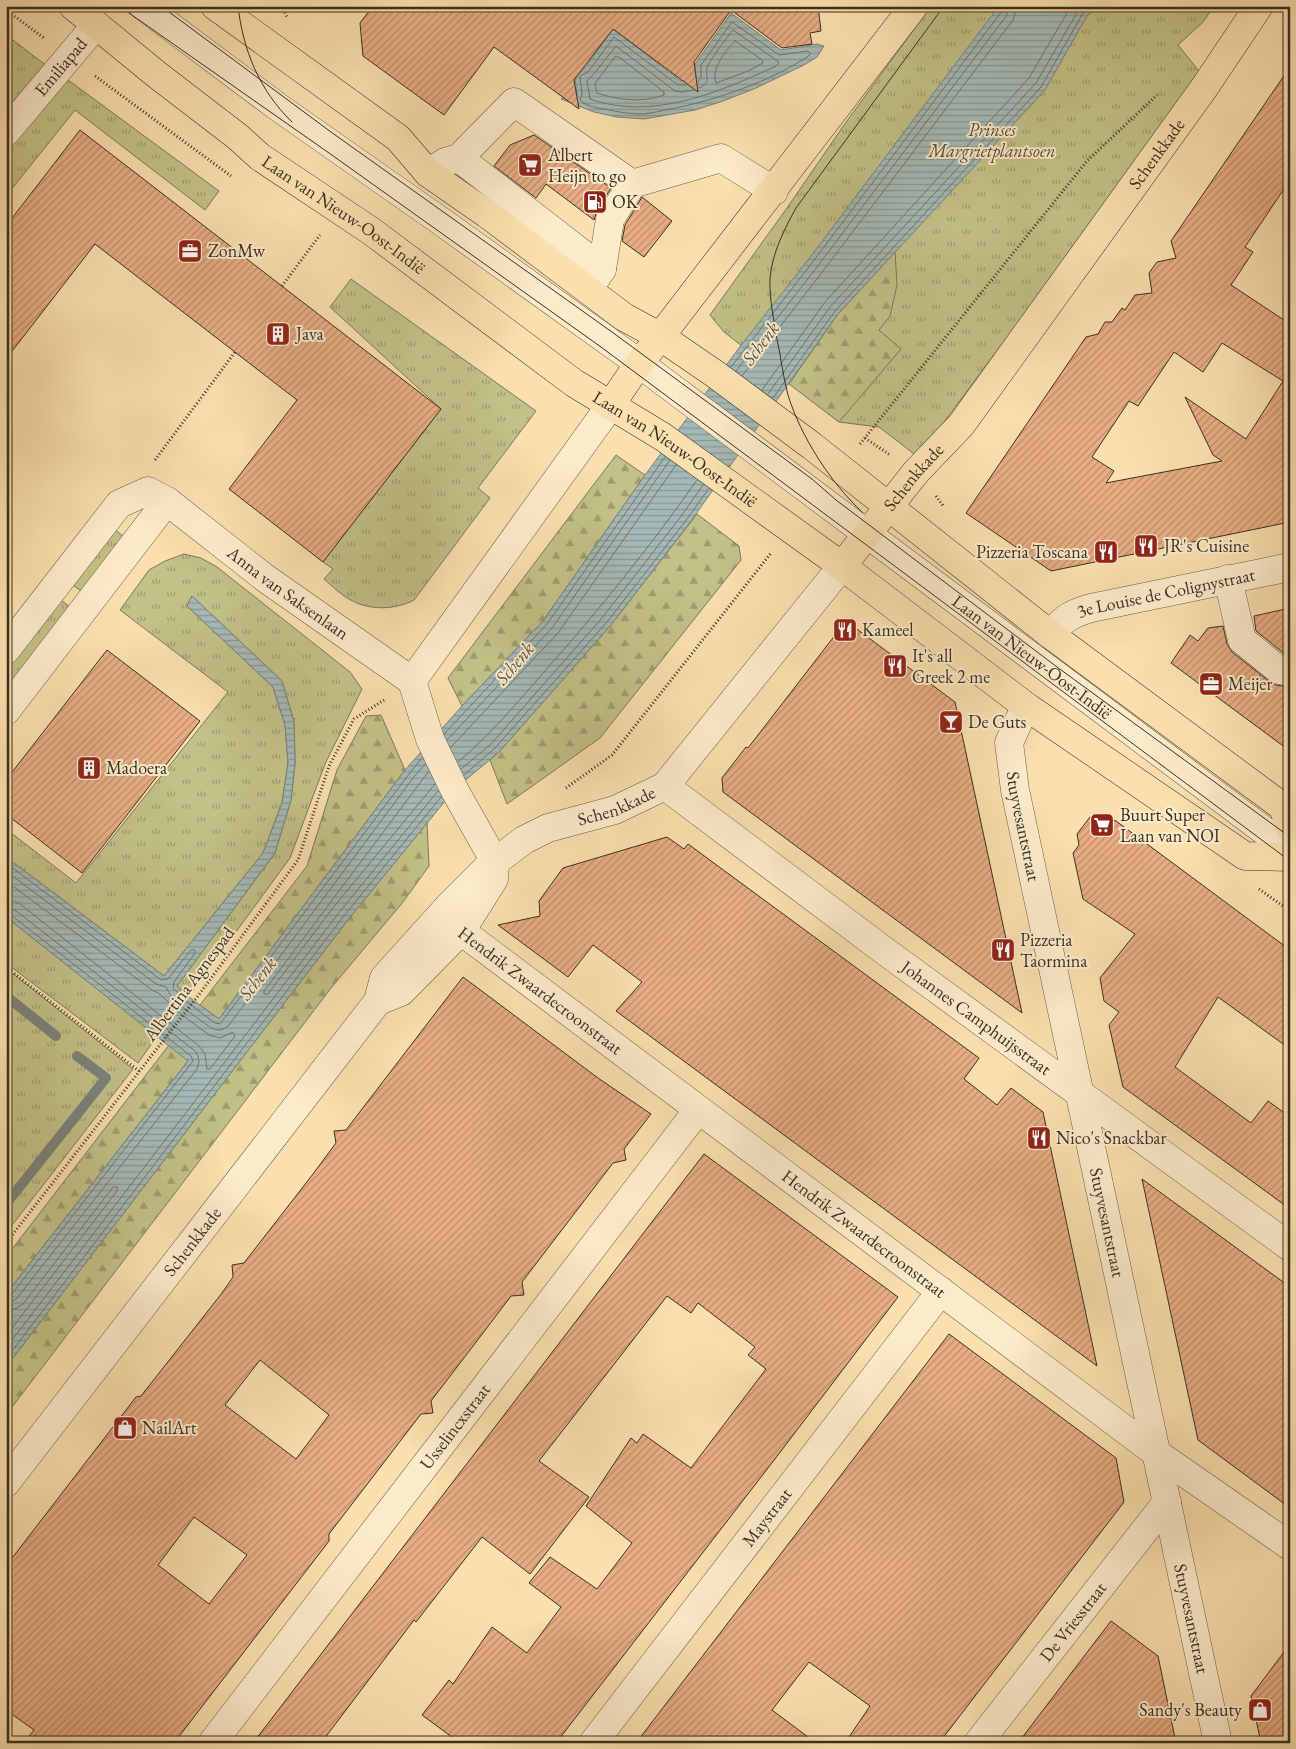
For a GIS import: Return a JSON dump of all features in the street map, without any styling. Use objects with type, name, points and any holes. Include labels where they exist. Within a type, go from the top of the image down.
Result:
[{"type":"main road","name":"Laan van Nieuw-Oost-Indië","points":[[73,6],[238,137],[260,157],[371,231],[574,383],[663,438],[842,566],[1027,707],[1245,856],[1290,857]]},
{"type":"main road","points":[[610,406],[661,336],[914,6]]},
{"type":"main road","name":"Schenkkade","points":[[842,566],[887,506],[916,472],[961,425],[1204,88],[1259,6]]},
{"type":"main road","name":"Laan van Nieuw-Oost-Indië","points":[[226,10],[398,138],[428,173],[487,214],[595,280],[624,316],[661,336],[716,374],[840,468],[1051,634],[1283,807],[1290,828]]},
{"type":"street","name":"Laan van Nieuw-Oost-Indië","points":[[143,6],[266,98],[640,364],[1290,850]]},
{"type":"street","name":"Emiliapad","points":[[6,132],[96,25]]},
{"type":"street","points":[[428,173],[445,162],[459,158],[514,102],[632,184]]},
{"type":"street","points":[[459,158],[595,280],[610,219],[632,184],[721,158],[774,191]]},
{"type":"street","points":[[495,862],[455,791],[430,739],[412,682],[610,406]]},
{"type":"street","name":"Anna van Saksenlaan","points":[[6,650],[119,504],[148,491],[167,501],[265,578],[412,682]]},
{"type":"street","points":[[6,711],[167,501]]},
{"type":"street","name":"Schenkkade","points":[[6,1483],[378,1001],[401,992],[451,923],[494,879],[495,862],[524,840],[548,828],[615,810],[665,786],[842,566]]},
{"type":"street","name":"3e Louise de Colignystraat","points":[[1051,634],[1071,614],[1091,608],[1290,566]]},
{"type":"street","points":[[1228,580],[1242,640],[1278,670],[1290,672]]},
{"type":"street","name":"Stuyvesantstraat","points":[[1027,707],[1008,743],[1011,764],[1218,1743]]},
{"type":"street","name":"Johannes Camphuijsstraat","points":[[665,786],[886,952],[1290,1247]]},
{"type":"street","name":"Hendrik Zwaardecroonstraat","points":[[451,923],[1156,1453],[1290,1546]]},
{"type":"street","name":"Usselincxstraat","points":[[212,1743],[698,1110]]},
{"type":"street","name":"Maystraat","points":[[594,1743],[941,1291]]},
{"type":"street","name":"De Vriesstraat","points":[[978,1743],[1167,1502]]},
{"type":"path","points":[[6,10],[69,57]]},
{"type":"path","name":"Schenkkade","points":[[840,468],[1086,161],[1159,93]]},
{"type":"path","points":[[282,286],[321,235]]},
{"type":"path","points":[[157,455],[235,352]]},
{"type":"path","points":[[560,792],[612,755],[790,530]]},
{"type":"path","name":"Albertina Agnespad","points":[[6,1243],[201,992],[298,860],[329,766],[354,719]]},
{"type":"path","points":[[6,967],[140,1071]]},
{"type":"green space","name":"Prinses Margrietplantsoen","points":[[931,6],[1214,6],[1203,22],[1178,45],[1202,75],[918,457],[879,427],[839,422],[724,332],[710,315],[844,125]]},
{"type":"green space","points":[[9,37],[52,70],[6,122],[6,40]]},
{"type":"green space","points":[[64,77],[219,191],[205,210],[75,110],[6,196],[6,150]]},
{"type":"green space","points":[[895,252],[897,285],[890,316],[879,330],[901,349],[839,422],[789,384],[838,314]]},
{"type":"green space","points":[[351,279],[536,411],[478,488],[490,498],[414,600],[399,606],[382,608],[365,606],[346,597],[324,579],[333,569],[323,562],[441,409],[330,307]]},
{"type":"green space","points":[[616,455],[645,475],[543,621],[462,706],[448,678]]},
{"type":"green space","points":[[697,514],[739,546],[741,560],[600,738],[507,804],[490,760],[611,625]]},
{"type":"green space","points":[[114,529],[123,536],[122,546],[81,591],[70,583]]},
{"type":"green space","points":[[184,554],[201,558],[217,567],[350,672],[362,689],[325,764],[290,858],[189,996],[177,986],[275,853],[291,800],[295,763],[294,722],[282,681],[192,596],[187,606],[273,687],[285,725],[288,763],[282,803],[263,853],[164,976],[6,857],[6,829],[76,883],[228,692],[120,610],[149,570],[165,561]]},
{"type":"green space","points":[[57,597],[74,610],[6,698],[6,663]]},
{"type":"green space","points":[[381,715],[405,770],[219,1019],[200,1005],[307,866],[337,770],[366,716]]},
{"type":"green space","points":[[427,823],[429,866],[403,902],[331,988],[6,1415],[6,1367],[347,921]]},
{"type":"green space","points":[[6,917],[157,1036],[138,1063],[6,963]]},
{"type":"green space","points":[[6,970],[133,1069],[6,1233]]},
{"type":"green space","points":[[169,1045],[188,1061],[6,1294],[6,1257]]},
{"type":"water","name":"Schenk","points":[[999,6],[1100,6],[1087,16],[1045,90],[838,314],[691,521],[611,625],[499,752],[455,789],[347,921],[6,1367],[6,1294],[188,1061],[6,917],[6,857],[164,976],[263,853],[282,803],[288,763],[285,725],[273,687],[187,606],[192,596],[282,681],[294,722],[295,763],[291,800],[275,853],[177,986],[219,1019],[405,770],[462,706],[543,621],[645,475],[742,344],[808,260]]},
{"type":"water","points":[[731,13],[781,50],[817,44],[824,46],[817,57],[804,65],[756,88],[695,110],[644,119],[617,117],[594,112],[561,99],[577,95],[574,70],[584,69],[613,29],[681,81],[696,77],[695,64]]},
{"type":"building","points":[[373,6],[818,6],[821,31],[810,33],[812,44],[782,48],[731,10],[694,62],[698,92],[613,29],[574,80],[579,109],[494,47],[444,115],[363,56],[360,23]]},
{"type":"building","points":[[1290,67],[1290,180],[1245,247],[1253,252],[1231,285],[1290,324],[1290,522],[1051,571],[966,513],[1086,337],[1098,334],[1105,322],[1112,322],[1122,308],[1125,310],[1135,295],[1152,293],[1149,273],[1157,262],[1176,258],[1171,241]],"holes":[[[1222,343],[1283,381],[1246,439],[1185,397],[1213,455],[1222,461],[1106,483],[1114,471],[1092,457],[1129,401],[1138,406],[1174,352],[1203,372]]]},
{"type":"building","name":"Java","points":[[80,130],[441,409],[323,562],[229,489],[297,400],[95,244],[6,359],[6,226]]},
{"type":"building","points":[[534,135],[611,188],[597,211],[594,220],[546,184],[536,198],[494,166],[510,145]]},
{"type":"building","points":[[642,197],[672,221],[644,257],[622,241],[625,225]]},
{"type":"building","points":[[1290,608],[1290,656],[1286,655],[1256,631],[1254,616]]},
{"type":"building","points":[[846,621],[955,702],[1022,1013],[723,792],[722,778],[746,747],[748,748]]},
{"type":"building","points":[[1223,626],[1227,644],[1232,652],[1270,682],[1290,687],[1290,751],[1171,663],[1190,635],[1198,641],[1208,628]]},
{"type":"building","name":"Madoera","points":[[107,650],[200,721],[82,873],[6,814],[6,780]]},
{"type":"building","points":[[1099,815],[1116,821],[1290,950],[1290,1049],[1218,997],[1175,1067],[1251,1123],[1268,1101],[1290,1117],[1290,1209],[1123,1087],[1109,1025],[1119,1012],[1104,1001],[1100,978],[1135,934],[1083,899],[1073,853],[1079,845],[1077,834],[1090,817]]},
{"type":"building","points":[[667,837],[684,849],[688,844],[979,1058],[964,1079],[997,1105],[1011,1088],[1043,1112],[1097,1366],[616,1011],[642,982],[593,945],[568,977],[498,925],[540,916],[539,901],[563,868]]},
{"type":"building","points":[[463,977],[598,1078],[651,1114],[624,1149],[626,1160],[613,1163],[522,1282],[524,1295],[511,1296],[431,1401],[433,1413],[421,1414],[329,1534],[329,1541],[174,1743],[24,1743],[34,1730],[6,1710],[6,1566],[136,1397],[141,1396],[222,1293],[233,1277],[232,1265],[244,1263],[313,1174],[336,1143],[334,1131],[346,1130]],"holes":[[[260,1360],[329,1415],[296,1459],[225,1405]],[[194,1517],[247,1555],[209,1604],[158,1565]]]},
{"type":"building","points":[[704,1154],[898,1297],[778,1455],[556,1743],[460,1743],[422,1715],[449,1680],[453,1684],[492,1627],[527,1653],[561,1607],[529,1583],[550,1557],[597,1589],[632,1543],[586,1506],[631,1438],[637,1443],[643,1434],[691,1468],[766,1369],[748,1355],[755,1347],[698,1303],[691,1313],[667,1296],[539,1461],[589,1497],[530,1574],[482,1537],[416,1622],[414,1620],[321,1743],[253,1743]]},
{"type":"building","points":[[1142,1179],[1290,1287],[1290,1508],[1198,1440]]},
{"type":"building","points":[[949,1334],[1116,1458],[1124,1502],[939,1743],[845,1743],[870,1706],[809,1662],[772,1710],[816,1743],[636,1743]]},
{"type":"building","points":[[1111,1621],[1158,1656],[1176,1743],[1018,1743]]},
{"type":"building","points":[[1290,1644],[1290,1743],[1261,1743],[1251,1696]]},
{"type":"waterway","points":[[6,996],[56,1036]]},
{"type":"waterway","points":[[6,1204],[106,1078],[77,1056]]},
{"type":"tram line","points":[[119,6],[601,347],[1290,861]]},
{"type":"tram line","points":[[161,6],[331,132],[612,332],[812,479],[836,500],[1057,667],[1290,837]]},
{"type":"tram line","points":[[238,6],[244,38],[254,68],[270,97],[292,122]]},
{"type":"tram line","points":[[863,513],[828,473],[809,443],[794,411],[788,395],[772,309],[771,269],[779,242],[796,208],[944,6]]},
{"type":"place","name":"Albert Heijn to go","points":[[530,165]]},
{"type":"place","name":"OK","points":[[595,202]]},
{"type":"place","name":"ZonMw","points":[[190,251]]},
{"type":"place","name":"Java","points":[[278,334]]},
{"type":"place","name":"JR's Cuisine","points":[[1146,546]]},
{"type":"place","name":"Pizzeria Toscana","points":[[1106,552]]},
{"type":"place","name":"Kameel","points":[[845,630]]},
{"type":"place","name":"It's all Greek 2 me","points":[[895,666]]},
{"type":"place","name":"Meijer","points":[[1211,684]]},
{"type":"place","name":"De Guts","points":[[951,722]]},
{"type":"place","name":"Madoera","points":[[89,768]]},
{"type":"place","name":"Buurt Super Laan van NOI","points":[[1102,825]]},
{"type":"place","name":"Pizzeria Taormina","points":[[1003,950]]},
{"type":"place","name":"Nico's Snackbar","points":[[1039,1138]]},
{"type":"place","name":"NailArt","points":[[125,1428]]},
{"type":"place","name":"Sandy's Beauty","points":[[1260,1710]]}]
